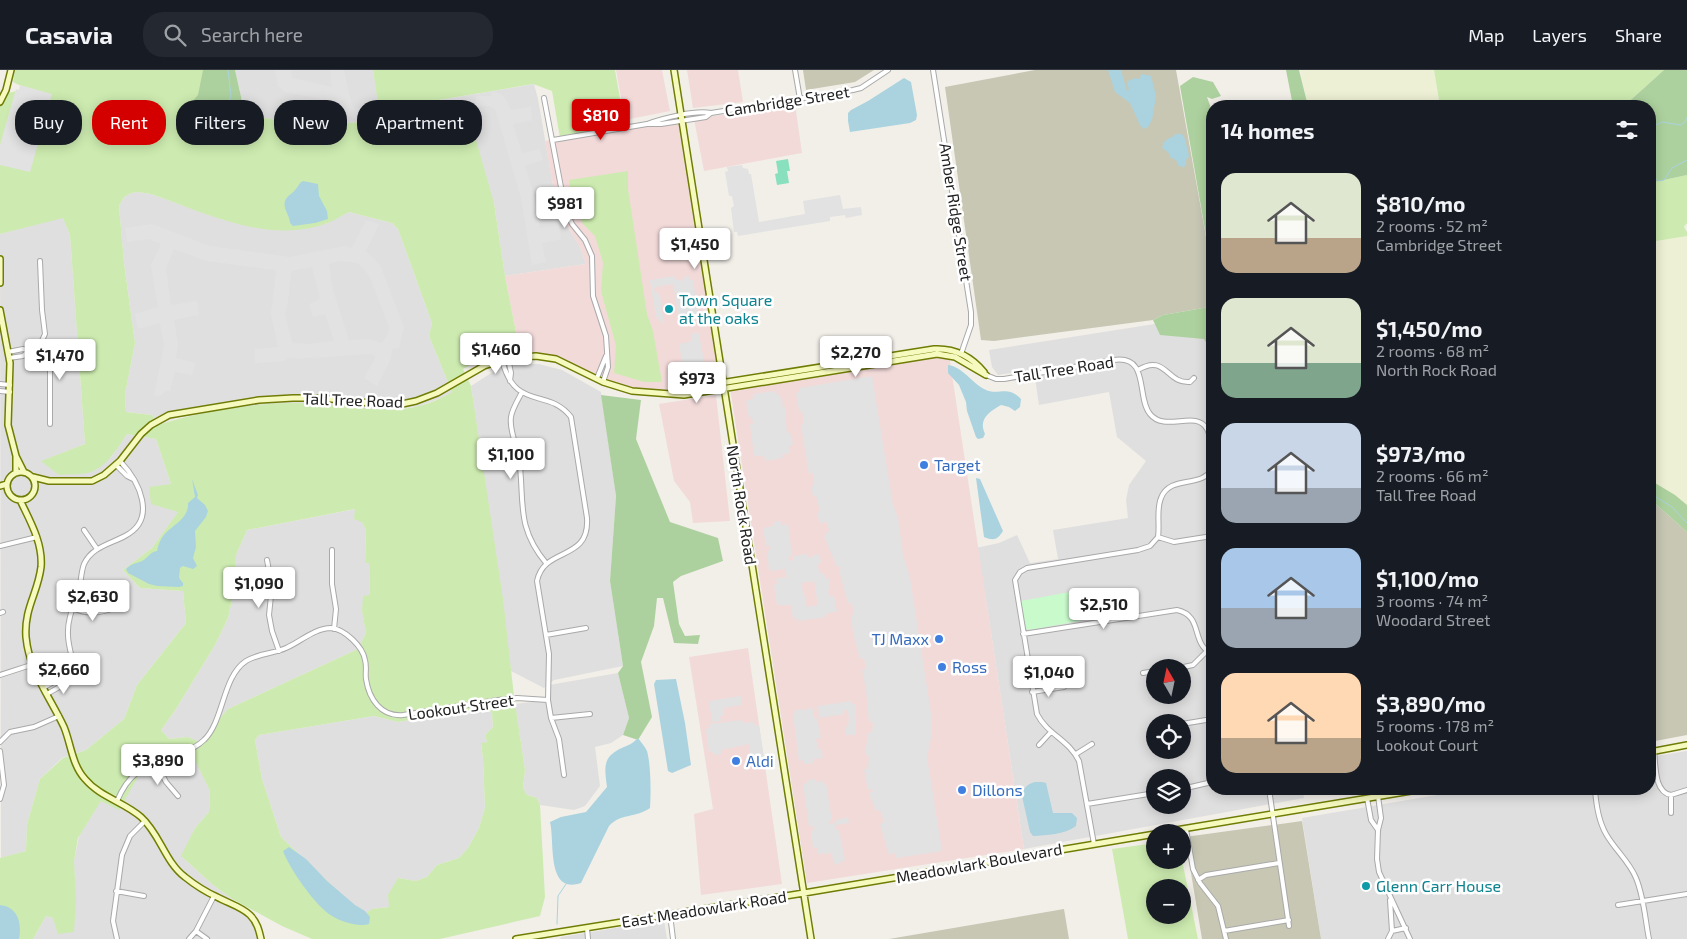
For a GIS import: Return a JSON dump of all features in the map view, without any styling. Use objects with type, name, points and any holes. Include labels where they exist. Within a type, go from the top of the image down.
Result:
[{"type":"street","points":[[0,102],[12,70]]},
{"type":"street","name":"North Rock Road","points":[[674,70],[811,939]]},
{"type":"street","points":[[795,70],[800,99]]},
{"type":"street","name":"Cambridge Street","points":[[552,140],[647,124],[660,120],[682,119],[703,112],[712,113],[861,88],[888,70]]},
{"type":"street","name":"Amber Ridge Street","points":[[934,70],[971,312],[971,324],[961,354]]},
{"type":"street","points":[[544,98],[565,208],[572,224],[585,240],[592,256],[593,296],[606,336],[608,367],[603,382]]},
{"type":"street","points":[[0,259],[0,283]]},
{"type":"street","points":[[9,355],[23,356],[30,350],[39,347],[46,334],[42,310],[40,261]]},
{"type":"street","points":[[0,310],[9,355],[10,392],[8,425],[16,456],[24,472],[33,477],[36,484],[29,498],[26,512]]},
{"type":"street","points":[[39,347],[50,367],[50,424]]},
{"type":"street","name":"Tall Tree Road","points":[[33,477],[49,481],[92,481],[104,475],[118,463],[141,434],[151,425],[169,416],[259,400],[293,398],[322,398],[379,404],[402,404],[436,393],[484,366],[505,359],[536,356],[556,359],[603,382],[632,391],[684,395],[724,386],[934,349],[954,350],[979,366],[986,375]]},
{"type":"street","points":[[597,378],[607,354]]},
{"type":"street","name":"Tall Tree Road","points":[[724,386],[937,354],[955,357],[996,379],[1118,359],[1130,362],[1138,370]]},
{"type":"street","points":[[505,359],[506,374],[517,389],[560,407],[571,416],[587,518],[586,530],[580,543],[572,550],[546,563],[537,581],[550,669],[548,700],[551,718],[559,739],[564,775]]},
{"type":"street","points":[[1194,378],[1190,382],[1181,381],[1158,365],[1147,365],[1138,370],[1145,406],[1151,415],[1162,422],[1192,420],[1202,424],[1206,429]]},
{"type":"street","points":[[0,384],[10,385]]},
{"type":"street","points":[[0,391],[10,392]]},
{"type":"street","points":[[522,392],[511,418],[511,429],[520,463],[522,507],[532,542],[546,563]]},
{"type":"street","points":[[16,456],[16,473]]},
{"type":"street","points":[[47,694],[60,686],[73,669],[68,627],[85,563],[97,549],[126,536],[139,523],[142,514],[143,503],[138,486],[133,479],[127,476],[118,463]]},
{"type":"street","points":[[24,472],[16,473],[10,477],[7,484],[9,492],[14,498],[20,500],[29,498]]},
{"type":"street","points":[[1094,844],[1081,767],[1076,754],[1067,744],[1043,725],[1037,714],[1015,583],[1016,577],[1018,571],[1027,568],[1138,550],[1150,546],[1158,537],[1159,504],[1163,493],[1177,483],[1206,476]]},
{"type":"street","name":"Tall Tree Road","points":[[35,489],[49,481]]},
{"type":"street","points":[[0,486],[7,484]]},
{"type":"street","points":[[0,491],[9,492]]},
{"type":"street","points":[[20,500],[40,547],[41,567],[28,610],[26,630],[28,650],[32,665],[69,738],[76,764],[84,779],[100,792],[129,808],[145,821],[177,869],[194,884],[248,913],[258,928],[261,939]]},
{"type":"street","points":[[84,530],[97,549]]},
{"type":"street","points":[[0,546],[37,537]]},
{"type":"street","points":[[1158,537],[1174,542],[1206,537]]},
{"type":"street","points":[[117,802],[131,776],[146,766],[192,748],[204,740],[212,728],[238,668],[250,658],[279,651],[315,632],[334,629],[336,609],[332,584],[332,550]]},
{"type":"street","points":[[267,560],[272,586],[269,615],[279,651]]},
{"type":"street","points":[[73,608],[86,613],[114,608]]},
{"type":"street","points":[[1023,634],[1172,610],[1189,614],[1195,624],[1200,643],[1206,650]]},
{"type":"street","points":[[546,635],[586,628]]},
{"type":"street","name":"Lookout Street","points":[[334,629],[346,634],[362,653],[366,663],[367,685],[373,699],[380,709],[390,714],[403,715],[517,698],[548,700]]},
{"type":"street","points":[[1191,665],[1206,652]]},
{"type":"street","points":[[0,676],[32,665]]},
{"type":"street","points":[[43,688],[57,680],[64,679]]},
{"type":"street","points":[[1032,692],[1064,687]]},
{"type":"street","points":[[551,718],[590,714]]},
{"type":"street","points":[[0,742],[5,735],[12,731],[34,727],[59,716]]},
{"type":"street","points":[[1191,722],[1206,720]]},
{"type":"street","points":[[1040,745],[1050,732]]},
{"type":"street","points":[[1076,754],[1092,744]]},
{"type":"street","points":[[1656,751],[1687,746]]},
{"type":"street","points":[[0,752],[4,785],[0,799]]},
{"type":"street","points":[[156,762],[166,782],[178,796]]},
{"type":"street","points":[[1656,770],[1660,787],[1665,793],[1671,795],[1687,790]]},
{"type":"street","points":[[1191,787],[1206,785]]},
{"type":"street","points":[[1087,804],[1146,794]]},
{"type":"street","points":[[1270,795],[1289,926]]},
{"type":"street","points":[[1191,828],[1384,795]]},
{"type":"street","points":[[1596,795],[1602,826],[1608,838],[1632,869],[1639,886],[1649,939]]},
{"type":"street","points":[[1671,795],[1671,813]]},
{"type":"street","points":[[1378,796],[1382,818],[1378,830],[1378,865],[1390,898],[1410,939]]},
{"type":"street","points":[[1367,798],[1371,820],[1378,830]]},
{"type":"street","points":[[117,939],[113,921],[122,855],[130,836],[145,821]]},
{"type":"street","name":"Meadowlark Boulevard","points":[[804,893],[1146,835]]},
{"type":"street","points":[[1191,858],[1193,870],[1198,880],[1218,906],[1226,939]]},
{"type":"street","points":[[1198,880],[1206,875],[1280,863]]},
{"type":"street","points":[[116,891],[144,896]]},
{"type":"street","name":"East Meadowlark Road","points":[[516,939],[804,893]]},
{"type":"street","points":[[1618,905],[1687,894]]},
{"type":"street","points":[[189,939],[196,931],[214,896]]},
{"type":"street","points":[[1388,939],[1392,931],[1390,898]]},
{"type":"street","points":[[670,914],[673,939]]},
{"type":"street","points":[[1224,930],[1288,920]]},
{"type":"street","points":[[587,928],[588,939]]},
{"type":"street","points":[[1392,931],[1406,928]]},
{"type":"street","points":[[196,931],[208,939]]},
{"type":"shaded area","points":[[235,70],[373,70],[378,100],[357,100],[357,122],[347,123],[347,100],[274,100],[274,120],[264,118],[264,100],[242,100]]},
{"type":"shaded area","points":[[275,70],[291,70],[292,78],[332,87],[330,70],[344,70],[351,103],[354,108],[357,108],[357,118],[349,116],[347,119],[347,100],[325,100],[285,92],[278,86]]},
{"type":"shaded area","points":[[616,70],[662,70],[670,111],[625,120]]},
{"type":"shaded area","points":[[687,70],[738,70],[743,102],[693,108]]},
{"type":"shaded area","points":[[803,70],[874,70],[855,82],[806,90]]},
{"type":"shaded area","points":[[1035,70],[1176,70],[1206,237],[1206,308],[1163,315],[1153,320],[994,341],[981,340],[945,87]]},
{"type":"shaded area","points":[[1300,70],[1434,70],[1439,100],[1307,100]]},
{"type":"shaded area","points":[[534,84],[556,203],[580,247],[586,264],[505,276],[494,203],[409,145],[482,145],[482,100],[439,100]]},
{"type":"shaded area","points":[[20,85],[52,94],[50,100],[15,100],[15,145],[38,145],[30,172],[0,165],[0,145],[16,89],[19,90]]},
{"type":"shaded area","points":[[492,91],[501,94],[511,110],[531,107],[532,120],[513,124],[522,153],[540,149],[543,160],[525,166],[534,195],[540,228],[559,226],[561,239],[542,243],[546,262],[532,265],[521,198],[495,109],[490,106],[482,107],[482,100],[476,100],[476,96],[491,96]]},
{"type":"shaded area","points":[[795,104],[802,153],[704,171],[694,119]]},
{"type":"shaded area","points":[[681,116],[723,383],[669,393],[632,391],[556,359],[530,357],[519,348],[505,276],[586,264],[580,247],[556,203],[545,141]]},
{"type":"shaded area","points":[[742,165],[751,174],[759,222],[805,214],[803,201],[840,195],[843,209],[861,207],[862,215],[846,218],[845,215],[830,217],[830,221],[738,236],[737,232],[734,232],[731,208],[734,206],[732,196],[729,196],[725,172],[728,171],[727,167]]},
{"type":"shaded area","points":[[138,192],[151,194],[224,220],[325,224],[349,212],[392,223],[398,229],[432,323],[429,336],[452,392],[419,406],[394,410],[293,403],[179,417],[158,425],[152,415],[126,412],[125,394],[135,343],[124,263],[119,206],[124,197]]},
{"type":"shaded area","points":[[63,217],[70,235],[85,444],[42,461],[111,457],[127,434],[156,439],[179,511],[152,548],[123,570],[140,588],[183,591],[186,623],[137,685],[124,719],[86,750],[62,758],[40,779],[27,824],[26,851],[1,858],[0,234]]},
{"type":"shaded area","points":[[366,220],[379,224],[366,251],[380,265],[404,327],[399,348],[392,349],[391,359],[377,386],[364,378],[375,358],[372,354],[297,359],[290,357],[284,361],[255,363],[255,349],[278,347],[271,314],[275,270],[206,261],[174,249],[166,268],[171,305],[197,301],[199,315],[174,320],[178,344],[176,358],[196,363],[192,375],[175,372],[170,391],[166,391],[159,397],[154,395],[164,346],[160,323],[138,329],[135,314],[158,307],[151,265],[161,244],[149,239],[127,242],[125,228],[152,224],[210,246],[290,257],[346,246],[352,248]],"holes":[[[340,261],[357,263],[370,278],[389,327],[388,334],[382,343],[369,339],[349,340],[333,290],[329,264]],[[312,267],[320,298],[309,304],[313,317],[325,314],[334,341],[308,344],[292,343],[285,314],[291,271]]]},
{"type":"shaded area","points":[[1687,236],[1687,506],[1656,484],[1656,241]]},
{"type":"shaded area","points":[[674,276],[675,279],[684,281],[684,277],[689,276],[690,280],[693,280],[699,318],[695,319],[695,323],[690,324],[689,320],[689,322],[680,324],[673,284],[656,287],[653,290],[660,295],[664,324],[656,317],[650,280]]},
{"type":"shaded area","points":[[1206,316],[1206,795],[1303,795],[1304,798],[1161,824],[1146,824],[1146,827],[1024,849],[987,606],[976,548],[999,543],[1017,535],[1030,563],[1058,559],[1053,530],[1128,518],[1126,500],[1129,485],[1146,461],[1117,437],[1109,392],[1039,405],[1035,378],[1025,371],[998,375],[992,367],[989,350]]},
{"type":"shaded area","points":[[699,333],[706,374],[703,375],[703,378],[693,380],[692,377],[684,378],[684,382],[671,383],[670,375],[684,372],[679,344],[692,341],[691,334]]},
{"type":"shaded area","points":[[949,355],[1024,849],[807,883],[730,388]]},
{"type":"shaded area","points":[[514,364],[539,364],[562,370],[601,392],[616,496],[610,581],[623,666],[554,680],[544,688],[511,671],[471,386],[499,368]]},
{"type":"shaded area","points":[[872,376],[893,505],[898,518],[903,554],[910,578],[932,720],[932,733],[927,757],[942,851],[896,858],[895,853],[889,855],[880,824],[884,822],[880,810],[876,811],[869,793],[873,791],[872,789],[868,790],[864,769],[868,769],[869,756],[865,755],[868,733],[872,733],[873,722],[869,722],[862,670],[866,669],[864,658],[860,659],[853,632],[851,615],[854,615],[852,603],[848,603],[839,570],[841,567],[837,567],[824,536],[829,530],[827,522],[820,523],[817,513],[820,511],[816,496],[813,496],[811,486],[814,485],[813,473],[809,474],[801,425],[804,424],[802,411],[799,411],[796,393],[800,392],[799,388]]},
{"type":"shaded area","points":[[775,391],[777,395],[779,394],[783,403],[780,406],[784,405],[786,411],[787,433],[790,432],[793,445],[789,446],[790,453],[782,455],[783,458],[766,461],[765,457],[754,455],[750,425],[753,424],[752,417],[749,418],[746,401],[754,398],[753,394]]},
{"type":"shaded area","points":[[716,395],[730,521],[693,523],[690,502],[674,481],[659,404]]},
{"type":"shaded area","points":[[1656,504],[1687,532],[1687,735],[1656,741]]},
{"type":"shaded area","points":[[356,509],[366,530],[365,563],[369,563],[370,595],[362,610],[366,633],[358,649],[228,709],[199,743],[188,737],[169,739],[161,730],[215,645],[228,618],[235,586],[236,555],[247,530]]},
{"type":"shaded area","points":[[781,521],[782,525],[788,524],[792,556],[788,557],[789,560],[793,561],[793,556],[807,554],[808,558],[819,554],[821,562],[817,565],[820,573],[824,573],[825,579],[829,578],[829,596],[834,596],[837,611],[826,614],[826,617],[798,621],[798,618],[793,619],[791,605],[777,605],[774,585],[778,583],[775,579],[787,577],[785,569],[769,571],[767,551],[770,550],[769,545],[766,546],[763,528],[773,526],[773,522]],"holes":[[[814,581],[818,605],[807,607],[801,583]]]},
{"type":"shaded area","points":[[748,648],[782,884],[701,895],[694,814],[713,809],[689,657]]},
{"type":"shaded area","points":[[618,673],[629,718],[623,735],[611,743],[595,747],[600,786],[585,806],[574,810],[540,805],[537,798],[527,795],[523,788],[525,770],[515,704],[548,700],[549,685]]},
{"type":"shaded area","points":[[741,696],[742,705],[723,708],[724,716],[720,716],[721,721],[712,722],[709,701]]},
{"type":"shaded area","points":[[851,701],[852,704],[856,704],[856,735],[845,735],[845,726],[848,727],[849,718],[847,710],[844,711],[844,714],[819,718],[818,706]]},
{"type":"shaded area","points":[[484,708],[492,712],[493,727],[485,735],[487,742],[481,744],[485,808],[479,828],[468,848],[459,858],[437,865],[427,877],[416,881],[398,878],[389,907],[373,909],[366,913],[345,898],[281,837],[262,779],[255,740],[259,735],[374,716],[398,722]]},
{"type":"shaded area","points":[[813,708],[813,718],[817,718],[821,738],[816,739],[818,749],[821,749],[823,758],[814,759],[814,763],[804,764],[804,760],[799,761],[793,713],[796,713],[795,710],[804,709],[805,712],[807,709]]},
{"type":"shaded area","points":[[742,720],[743,723],[754,722],[755,726],[759,725],[765,765],[751,767],[749,744],[721,750],[721,754],[713,755],[713,752],[709,752],[706,729],[710,728],[710,724]]},
{"type":"shaded area","points":[[1687,751],[1687,939],[1321,939],[1302,818],[1437,795],[1656,795],[1656,756]]},
{"type":"shaded area","points":[[192,752],[210,791],[209,812],[195,828],[182,857],[213,885],[234,900],[257,931],[258,939],[33,939],[46,916],[53,918],[75,897],[74,861],[79,836],[101,800],[133,784],[139,775],[154,767]]},
{"type":"shaded area","points":[[815,779],[815,782],[823,781],[823,784],[826,784],[832,820],[829,821],[829,824],[848,817],[849,823],[835,825],[836,830],[839,830],[845,860],[836,865],[833,861],[832,853],[818,854],[817,848],[813,848],[811,832],[814,830],[813,826],[809,826],[803,784],[807,783],[807,780]]},
{"type":"shaded area","points":[[1302,821],[1321,939],[1202,939],[1190,869],[1191,836]]},
{"type":"shaded area","points":[[1064,909],[1069,939],[889,939]]},
{"type":"shaded area","points":[[664,920],[667,939],[560,939],[561,937]]},
{"type":"green space","points":[[15,70],[203,70],[223,100],[176,100],[176,145],[264,145],[264,118],[274,120],[274,145],[347,145],[347,123],[357,122],[357,145],[477,145],[494,203],[505,276],[519,348],[490,355],[463,369],[471,386],[503,599],[525,770],[523,788],[527,795],[537,798],[540,805],[545,897],[540,916],[440,939],[312,939],[282,926],[234,900],[213,885],[181,856],[195,828],[209,812],[210,791],[191,752],[139,775],[119,810],[101,801],[78,838],[74,861],[76,899],[74,932],[58,934],[53,918],[46,916],[33,939],[0,939],[0,858],[26,851],[27,824],[40,779],[63,758],[86,750],[124,719],[137,685],[186,623],[183,591],[140,588],[123,570],[152,548],[178,512],[151,504],[149,487],[171,484],[156,439],[127,434],[106,462],[88,473],[59,475],[41,461],[85,444],[70,235],[63,218],[0,234],[0,95],[21,90],[21,86],[13,82]],"holes":[[[131,193],[151,194],[237,224],[259,228],[303,229],[325,224],[349,212],[392,223],[398,229],[432,323],[429,336],[452,392],[437,400],[409,408],[381,409],[278,403],[207,412],[158,425],[152,415],[126,412],[125,394],[135,343],[124,263],[119,206],[124,197]],[[355,509],[354,519],[362,522],[366,530],[365,563],[369,563],[370,595],[363,596],[362,611],[366,633],[358,649],[228,709],[199,742],[188,737],[169,739],[161,730],[215,645],[228,618],[235,586],[236,555],[247,530]],[[484,708],[492,712],[493,727],[485,735],[487,742],[481,743],[485,808],[479,828],[468,848],[459,858],[437,865],[427,877],[416,881],[398,878],[388,895],[389,907],[372,909],[366,913],[345,898],[281,837],[262,779],[255,740],[259,735],[374,716],[398,722]]]},
{"type":"green space","points":[[203,70],[235,70],[242,100],[194,100],[198,95]]},
{"type":"green space","points":[[373,70],[615,70],[625,127],[560,138],[552,91],[533,84],[438,100],[378,100]]},
{"type":"green space","points":[[1286,70],[1299,70],[1306,100],[1292,100]]},
{"type":"green space","points":[[1434,70],[1664,70],[1631,100],[1439,100]]},
{"type":"green space","points":[[1664,70],[1687,70],[1687,175],[1656,182],[1656,100],[1631,100]]},
{"type":"green space","points":[[1193,77],[1213,82],[1221,96],[1212,99],[1207,97],[1208,100],[1206,100],[1206,236],[1180,86]]},
{"type":"green space","points":[[788,159],[789,183],[777,185],[775,174],[778,173],[776,161]]},
{"type":"green space","points":[[628,171],[628,189],[647,314],[653,331],[662,382],[644,382],[614,373],[616,346],[601,291],[603,263],[595,236],[583,224],[572,202],[569,180]]},
{"type":"green space","points":[[1687,175],[1687,223],[1684,227],[1687,236],[1656,241],[1656,182]]},
{"type":"green space","points":[[1206,308],[1206,342],[1204,339],[1160,335],[1153,320],[1163,315]]},
{"type":"green space","points":[[601,395],[641,400],[636,439],[670,522],[718,538],[723,561],[681,576],[673,582],[679,624],[685,636],[700,635],[698,644],[674,643],[663,598],[657,598],[654,626],[641,662],[652,717],[638,740],[623,735],[629,718],[618,673],[623,666],[610,581],[616,496]]},
{"type":"green space","points":[[1656,484],[1687,505],[1687,532],[1656,504]]},
{"type":"green space","points":[[1075,591],[1080,621],[1029,630],[1025,628],[1021,601]]},
{"type":"green space","points":[[1146,844],[1146,869],[1184,869],[1186,879],[1146,879],[1146,924],[1191,924],[1191,904],[1198,939],[1128,939],[1112,849]]},
{"type":"water","points":[[1108,70],[1121,70],[1127,91],[1129,90],[1128,81],[1135,78],[1139,79],[1142,74],[1151,76],[1156,96],[1152,120],[1148,127],[1144,129],[1140,125],[1130,103],[1115,92]]},
{"type":"water","points":[[904,78],[911,82],[917,115],[916,120],[910,123],[850,132],[848,113],[851,110]]},
{"type":"water","points":[[1175,134],[1182,134],[1185,139],[1189,156],[1186,160],[1186,166],[1183,167],[1179,166],[1176,160],[1171,158],[1168,152],[1162,148],[1164,142],[1174,137]]},
{"type":"water","points":[[303,181],[318,184],[319,196],[327,211],[328,219],[293,226],[290,223],[285,208],[285,202],[288,196]]},
{"type":"water","points":[[948,365],[963,372],[984,389],[994,392],[1011,392],[1021,399],[1020,407],[1015,411],[1001,405],[992,410],[984,420],[983,429],[985,434],[983,438],[978,439],[959,385],[948,373]]},
{"type":"water","points":[[976,478],[980,479],[1003,531],[995,539],[984,537]]},
{"type":"water","points":[[192,479],[198,495],[197,498],[205,505],[208,511],[206,517],[195,531],[196,547],[193,558],[197,566],[193,569],[183,566],[180,568],[179,578],[183,586],[179,587],[149,584],[128,573],[126,569],[128,567],[142,561],[157,551],[163,536],[183,518],[188,509],[188,503],[195,497]]},
{"type":"water","points":[[676,679],[691,765],[672,773],[668,771],[654,684],[656,680]]},
{"type":"water","points":[[638,738],[647,751],[650,808],[618,819],[609,826],[581,883],[570,885],[562,881],[557,874],[554,864],[550,822],[561,817],[586,812],[607,787],[606,762],[617,750]]},
{"type":"water","points":[[1035,782],[1046,783],[1053,813],[1072,813],[1077,818],[1076,826],[1061,833],[1033,836],[1030,832],[1022,796],[1026,786]]},
{"type":"water","points":[[289,847],[306,859],[327,881],[355,905],[365,911],[370,917],[369,924],[360,925],[345,922],[336,918],[318,904],[286,858],[283,851]]},
{"type":"water","points":[[0,905],[6,906],[15,912],[20,927],[19,939],[0,939]]},
{"type":"waterway","points":[[228,70],[231,96],[230,100]]},
{"type":"waterway","points":[[1656,125],[1662,122],[1681,125],[1687,118]]},
{"type":"waterway","points":[[1656,179],[1659,181],[1664,180],[1672,168],[1687,160]]},
{"type":"waterway","points":[[1656,497],[1672,507],[1687,523]]},
{"type":"waterway","points":[[557,924],[558,896],[566,884]]},
{"type":"place","name":"Town Square at the oaks","points":[[669,309]]},
{"type":"place","name":"Target","points":[[924,465]]},
{"type":"place","name":"TJ Maxx","points":[[939,639]]},
{"type":"place","name":"Ross","points":[[942,667]]},
{"type":"place","name":"Aldi","points":[[736,761]]},
{"type":"place","name":"Dillons","points":[[962,790]]},
{"type":"place","name":"Glenn Carr House","points":[[1366,886]]}]
